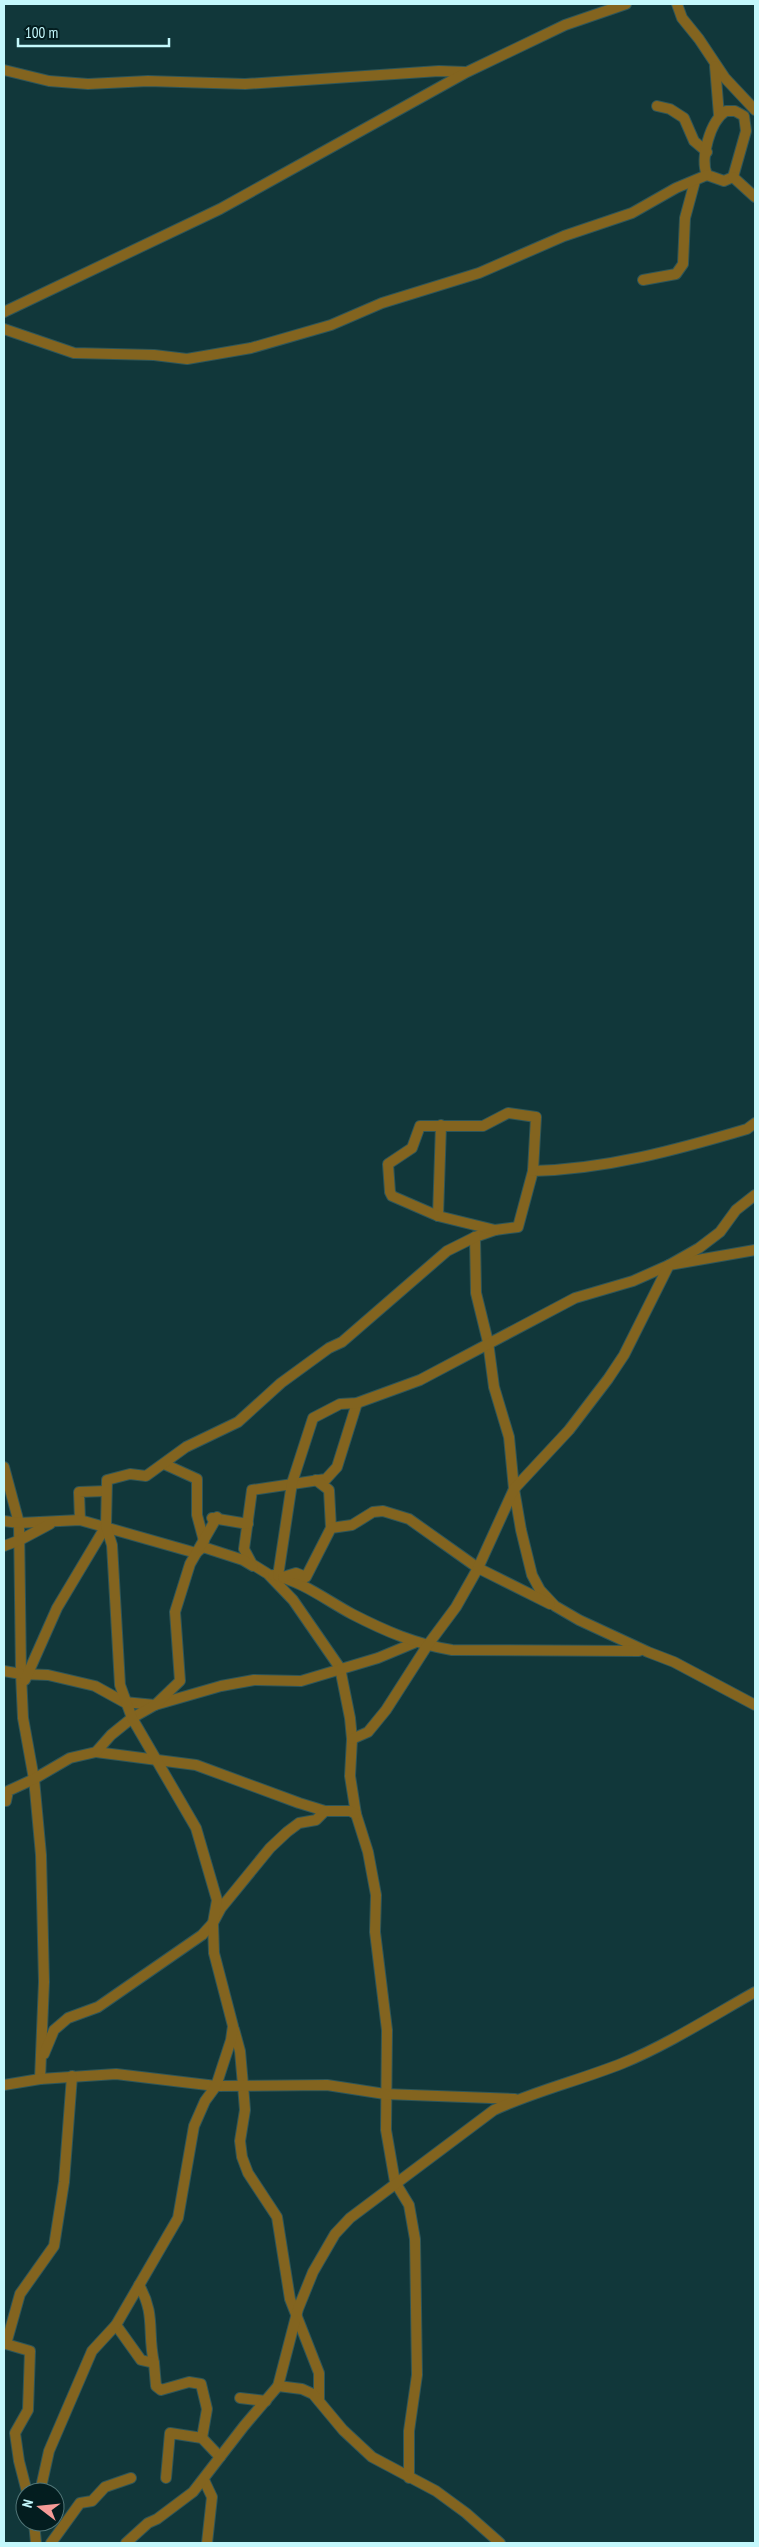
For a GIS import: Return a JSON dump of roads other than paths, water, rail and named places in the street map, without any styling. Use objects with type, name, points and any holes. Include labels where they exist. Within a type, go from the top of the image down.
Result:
[{"type":"street","points":[[4,312],[220,209],[467,72],[565,25],[626,4]]},
{"type":"street","points":[[677,4],[682,18],[724,78],[755,110]]},
{"type":"street","points":[[715,63],[719,93],[719,115]]},
{"type":"street","points":[[4,70],[49,80],[88,84],[148,81],[245,84],[439,71],[467,72]]},
{"type":"street","points":[[657,106],[670,110],[684,118],[694,141],[707,152]]},
{"type":"street","points":[[707,176],[704,168],[714,123],[719,115],[726,110],[735,111],[744,116],[746,131],[733,177]]},
{"type":"street","points":[[4,329],[74,353],[154,355],[187,359],[251,348],[331,325],[382,303],[479,273],[564,236],[632,213],[676,188],[707,176],[724,181],[733,177]]},
{"type":"street","points":[[733,177],[755,197]]},
{"type":"street","points":[[643,280],[676,274],[683,264],[685,218],[695,181]]},
{"type":"street","points":[[319,2400],[319,2373],[290,2299],[278,2217],[248,2173],[242,2157],[240,2141],[245,2110],[244,2085],[240,2052],[214,1953],[213,1923],[217,1900],[196,1828],[124,1702],[117,1657],[112,1545],[106,1526],[107,1480],[130,1474],[146,1476],[186,1447],[238,1422],[281,1383],[329,1348],[342,1342],[447,1251],[475,1237],[495,1230],[518,1227],[532,1171],[536,1117],[508,1113],[483,1126],[420,1126],[412,1148],[390,1161],[388,1168],[390,1195],[438,1216],[495,1230]]},
{"type":"street","points":[[438,1216],[441,1125]]},
{"type":"street","points":[[532,1171],[564,1170],[644,1158],[752,1127]]},
{"type":"street","points":[[276,1576],[292,1483],[313,1418],[340,1404],[357,1403],[420,1380],[488,1342],[576,1298],[633,1281],[669,1265],[699,1248],[720,1232],[736,1210],[755,1195]]},
{"type":"street","points":[[475,1237],[476,1293],[488,1342],[494,1387],[509,1438],[514,1490],[532,1575],[540,1590],[555,1606]]},
{"type":"street","points":[[669,1265],[755,1250]]},
{"type":"street","points":[[352,1739],[368,1732],[386,1710],[427,1646],[456,1607],[478,1568],[514,1490],[569,1430],[608,1380],[624,1355],[669,1265]]},
{"type":"street","points":[[357,1403],[336,1467],[326,1479],[252,1490],[244,1549],[252,1564],[276,1576],[340,1668],[350,1718],[352,1739],[350,1776],[356,1814],[368,1852],[376,1894],[376,1932],[387,2030],[386,2130],[395,2182],[409,2205],[415,2239],[418,2287],[417,2375],[409,2431],[409,2478]]},
{"type":"street","points":[[164,1464],[196,1477],[197,1516],[200,1520],[201,1546]]},
{"type":"street","points":[[4,1467],[19,1524],[24,1718],[34,1780],[41,1855],[44,1982],[40,2079]]},
{"type":"street","points":[[276,1576],[296,1573],[306,1577],[331,1528],[329,1490],[316,1480]]},
{"type":"street","points":[[80,1520],[79,1492],[106,1491]]},
{"type":"street","points":[[331,1528],[352,1525],[373,1512],[383,1511],[409,1519],[478,1568],[579,1620],[715,1682],[755,1705]]},
{"type":"street","points":[[200,1520],[217,1517],[248,1524]]},
{"type":"street","points":[[4,1671],[24,1675],[48,1675],[95,1686],[124,1702],[155,1705],[180,1681],[176,1612],[190,1564],[217,1517]]},
{"type":"street","points":[[4,1521],[19,1524],[80,1520],[201,1546],[243,1560],[276,1576],[308,1588],[353,1614],[414,1643],[427,1646],[452,1650],[628,1650],[648,1652]]},
{"type":"street","points":[[4,1546],[20,1540],[54,1522]]},
{"type":"street","points":[[24,1675],[57,1608],[106,1526]]},
{"type":"street","points":[[96,1752],[111,1735],[132,1718],[155,1705],[221,1686],[254,1680],[301,1681],[378,1658],[414,1643]]},
{"type":"street","points":[[4,1801],[6,1801],[8,1790],[34,1780],[70,1758],[96,1752],[156,1761],[196,1764],[272,1794],[325,1810],[350,1811],[356,1814]]},
{"type":"street","points":[[40,2062],[54,2030],[68,2018],[98,2007],[191,1945],[213,1923],[221,1908],[276,1843],[300,1823],[316,1820],[325,1810]]},
{"type":"street","points":[[126,2543],[148,2524],[157,2520],[188,2496],[204,2480],[220,2457],[278,2386],[297,2315],[313,2272],[335,2234],[350,2218],[395,2182],[494,2110],[518,2099],[566,2084],[625,2062],[755,1992]]},
{"type":"street","points":[[42,2482],[49,2451],[92,2351],[116,2325],[178,2218],[194,2126],[205,2101],[216,2086],[231,2040],[233,2026]]},
{"type":"street","points":[[4,2085],[40,2079],[116,2074],[216,2086],[327,2085],[385,2094],[518,2099]]},
{"type":"street","points":[[24,2482],[15,2432],[28,2410],[30,2351],[6,2344],[20,2294],[54,2246],[64,2182],[72,2076]]},
{"type":"street","points":[[139,2285],[148,2301],[151,2318],[149,2342],[154,2363],[156,2386],[161,2390],[189,2382],[201,2384],[207,2409],[202,2438]]},
{"type":"street","points":[[116,2325],[141,2360],[154,2363]]},
{"type":"street","points":[[278,2386],[302,2389],[319,2400],[343,2430],[368,2454],[436,2491],[466,2513],[500,2543]]},
{"type":"street","points":[[240,2398],[266,2401]]},
{"type":"street","points":[[166,2478],[170,2433],[202,2438],[220,2457]]},
{"type":"street","points":[[52,2543],[80,2504],[92,2501],[105,2487],[131,2478]]},
{"type":"street","points":[[204,2480],[212,2497],[206,2543]]}]
